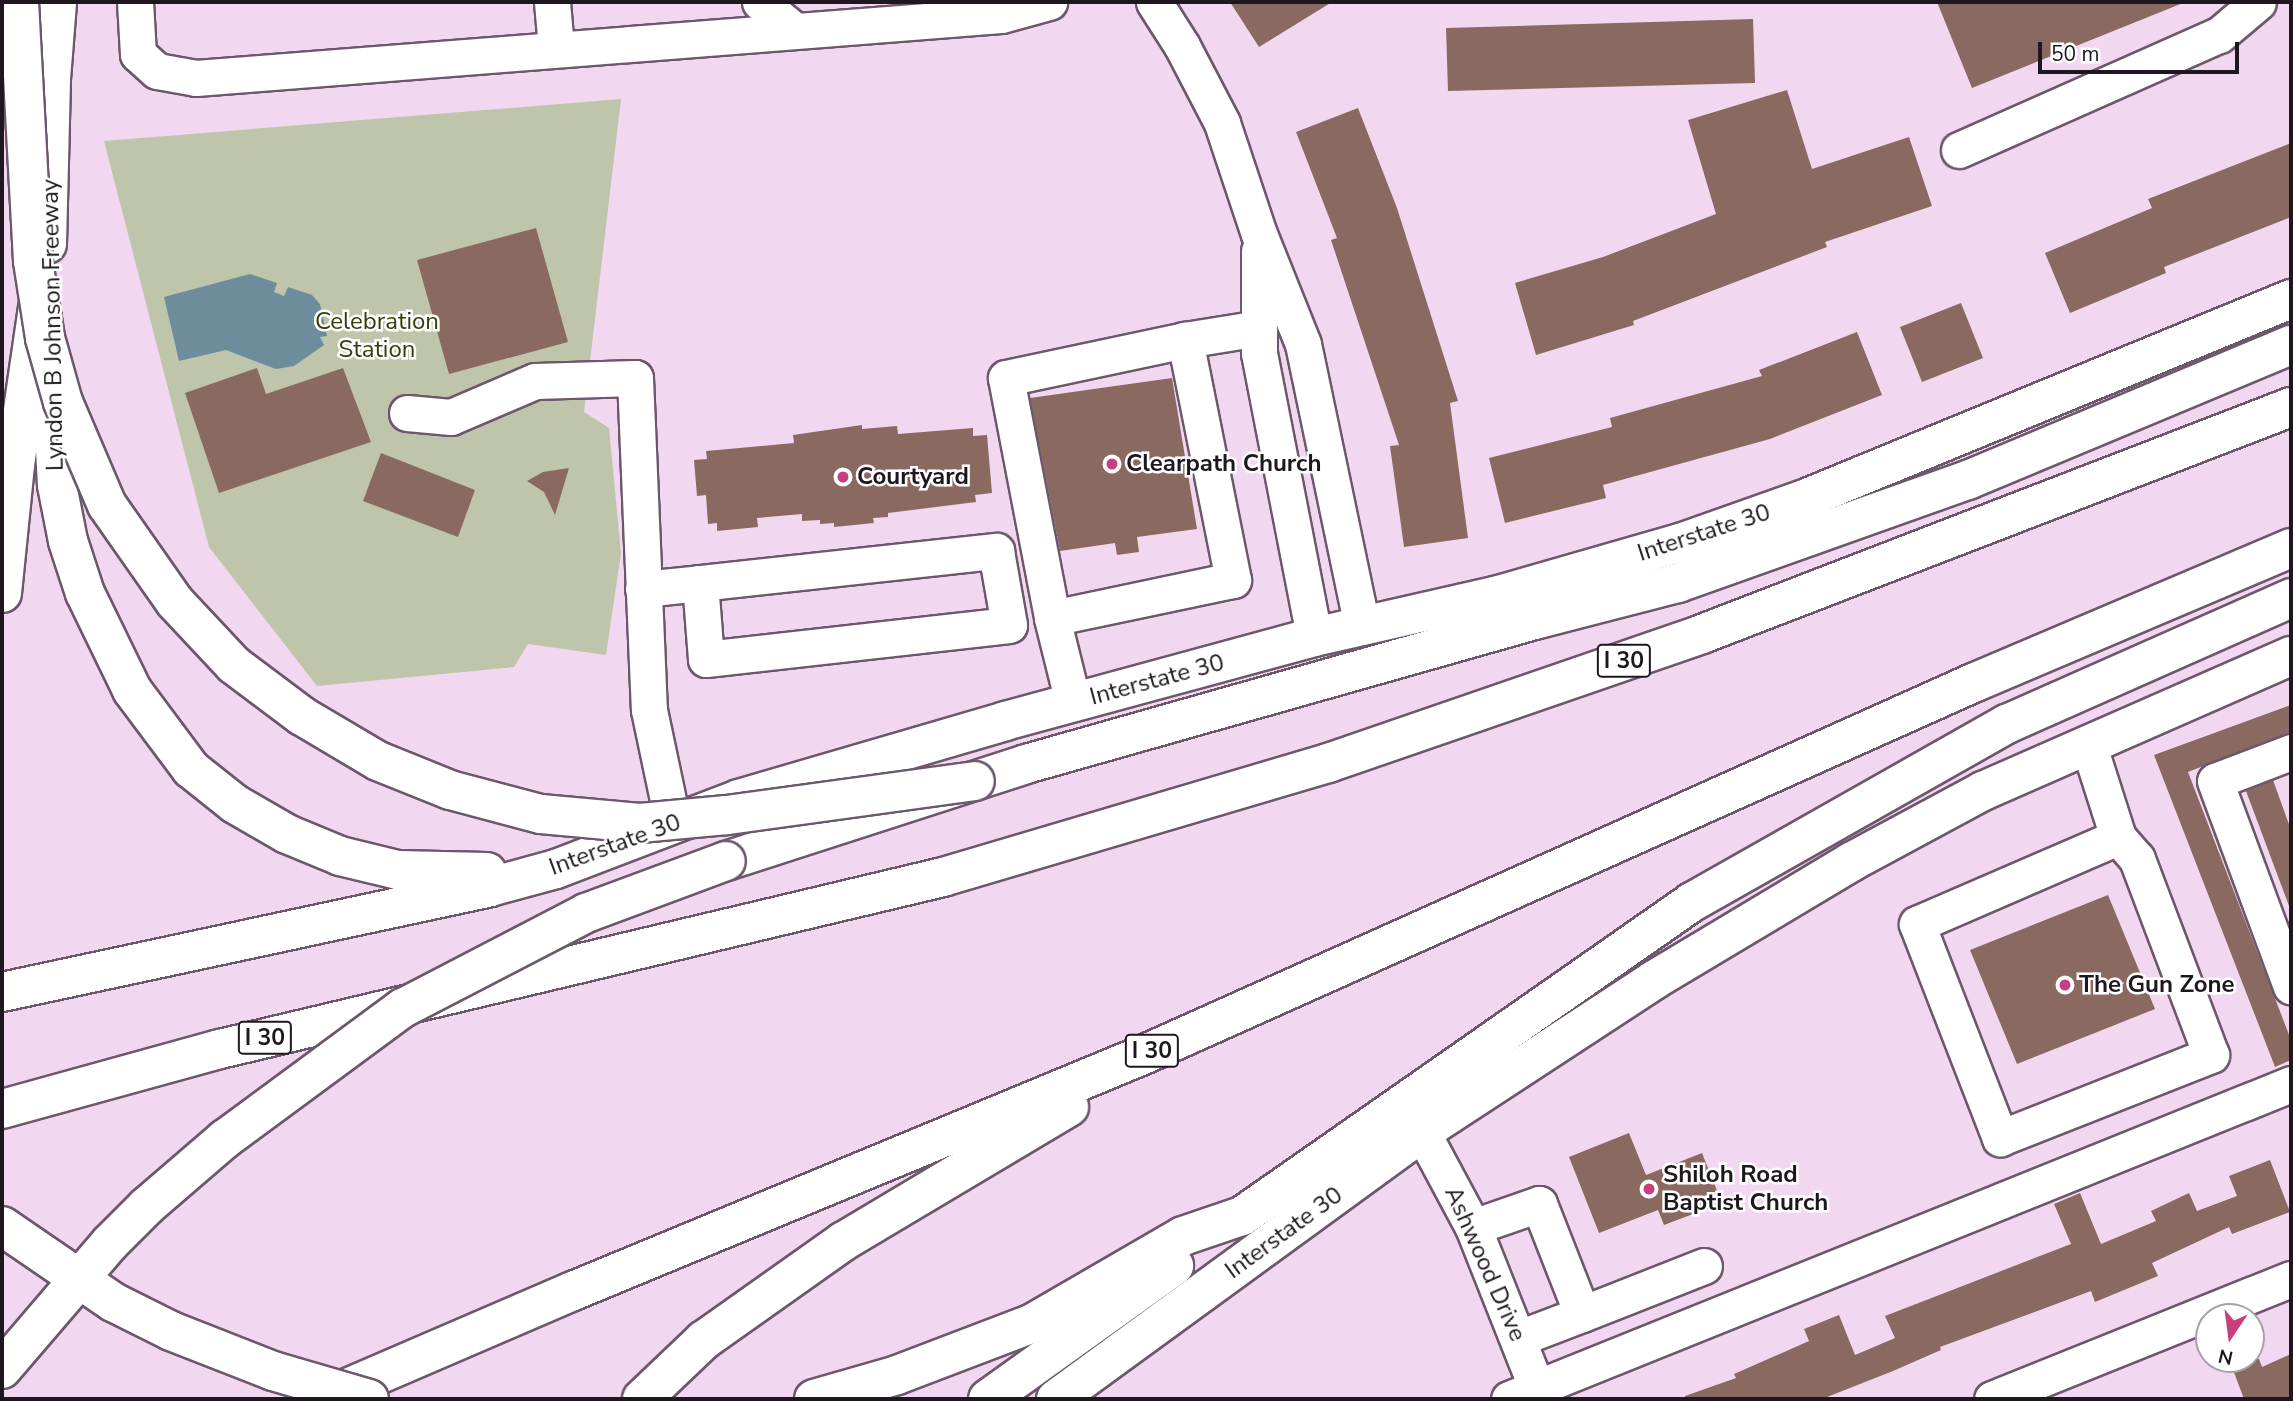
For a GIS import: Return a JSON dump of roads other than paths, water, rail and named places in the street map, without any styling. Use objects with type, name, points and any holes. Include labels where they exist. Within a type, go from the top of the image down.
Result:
[{"type":"main road","points":[[19,2],[33,261],[45,338],[62,402],[107,505],[175,602],[234,665],[302,716],[378,761],[450,790],[541,814],[639,823],[727,815],[975,781]]},
{"type":"main road","name":"Lyndon B Johnson Freeway","points":[[57,2],[51,79],[47,244],[52,425],[57,485],[68,541],[85,593],[108,646],[132,690],[191,769],[234,804],[287,834],[340,856],[398,870],[452,873],[556,869]]},
{"type":"main road","points":[[2,593],[15,465],[47,244]]},
{"type":"main road","name":"Interstate 30","points":[[8,991],[220,943],[350,920],[556,869],[739,799],[1073,702],[1314,637],[1495,596],[1680,543],[1807,499],[2291,299]]},
{"type":"main road","points":[[2,1369],[110,1243],[225,1139],[403,1008],[586,914],[726,861],[975,781],[1392,660],[1678,583],[1968,480],[2291,345]]},
{"type":"main road","name":"I 30","points":[[2,1109],[220,1049],[943,877],[1328,763],[1702,634],[2291,407]]},
{"type":"main road","name":"I 30","points":[[322,1399],[573,1291],[1193,1033],[1973,683],[2291,548]]},
{"type":"main road","points":[[988,1399],[1056,1353],[1242,1216],[1703,895],[2007,724],[2291,598]]},
{"type":"main road","name":"Interstate 30","points":[[1056,1399],[1422,1132],[1654,980],[1850,862],[1983,791],[2291,656]]},
{"type":"main road","points":[[642,1399],[704,1340],[844,1241],[1193,1033]]},
{"type":"main road","points":[[814,1399],[897,1375],[1033,1323],[1184,1236],[1242,1216]]},
{"type":"main road","points":[[2,1226],[102,1295],[171,1331],[274,1371],[369,1399]]},
{"type":"street","points":[[135,2],[138,54],[157,71],[196,78],[1001,15],[1049,2]]},
{"type":"street","points":[[552,2],[556,48]]},
{"type":"street","points":[[761,2],[798,30]]},
{"type":"street","points":[[798,30],[825,2]]},
{"type":"street","points":[[1154,2],[1182,46],[1222,123],[1259,234],[1303,344],[1362,627]]},
{"type":"street","points":[[1959,150],[2219,35],[2258,2]]},
{"type":"street","points":[[1259,234],[1259,353],[1314,637]]},
{"type":"street","points":[[1073,702],[1052,618],[1006,378],[1185,340],[1259,328]]},
{"type":"street","points":[[1052,618],[1233,580],[1185,340]]},
{"type":"street","points":[[407,413],[451,417],[535,381],[635,378],[649,710],[673,824]]},
{"type":"street","points":[[643,589],[996,551],[1009,625],[706,659],[700,583]]},
{"type":"street","points":[[2088,743],[2118,837],[2137,859],[2211,1055],[2000,1138],[1917,924],[2118,837]]},
{"type":"street","points":[[2291,752],[2215,781],[2291,986]]},
{"type":"street","points":[[1529,1396],[2291,1084]]},
{"type":"street","name":"Ashwood Drive","points":[[1422,1132],[1473,1227],[1519,1338],[1529,1396]]},
{"type":"street","points":[[1473,1227],[1539,1204],[1582,1314]]},
{"type":"street","points":[[1519,1338],[1704,1266]]},
{"type":"street","points":[[1998,1398],[2291,1279]]},
{"type":"water","points":[[250,274],[277,283],[274,292],[284,296],[288,287],[312,295],[320,304],[327,336],[320,337],[324,345],[294,366],[276,369],[226,350],[179,361],[164,297]]},
{"type":"place","name":"Clearpath Church","points":[[1112,464]]},
{"type":"place","name":"Courtyard","points":[[843,477]]},
{"type":"place","name":"The Gun Zone","points":[[2065,985]]},
{"type":"place","name":"Shiloh Road Baptist Church","points":[[1649,1189]]},
{"type":"park label","name":"Celebration Station","points":[[377,336]]}]
